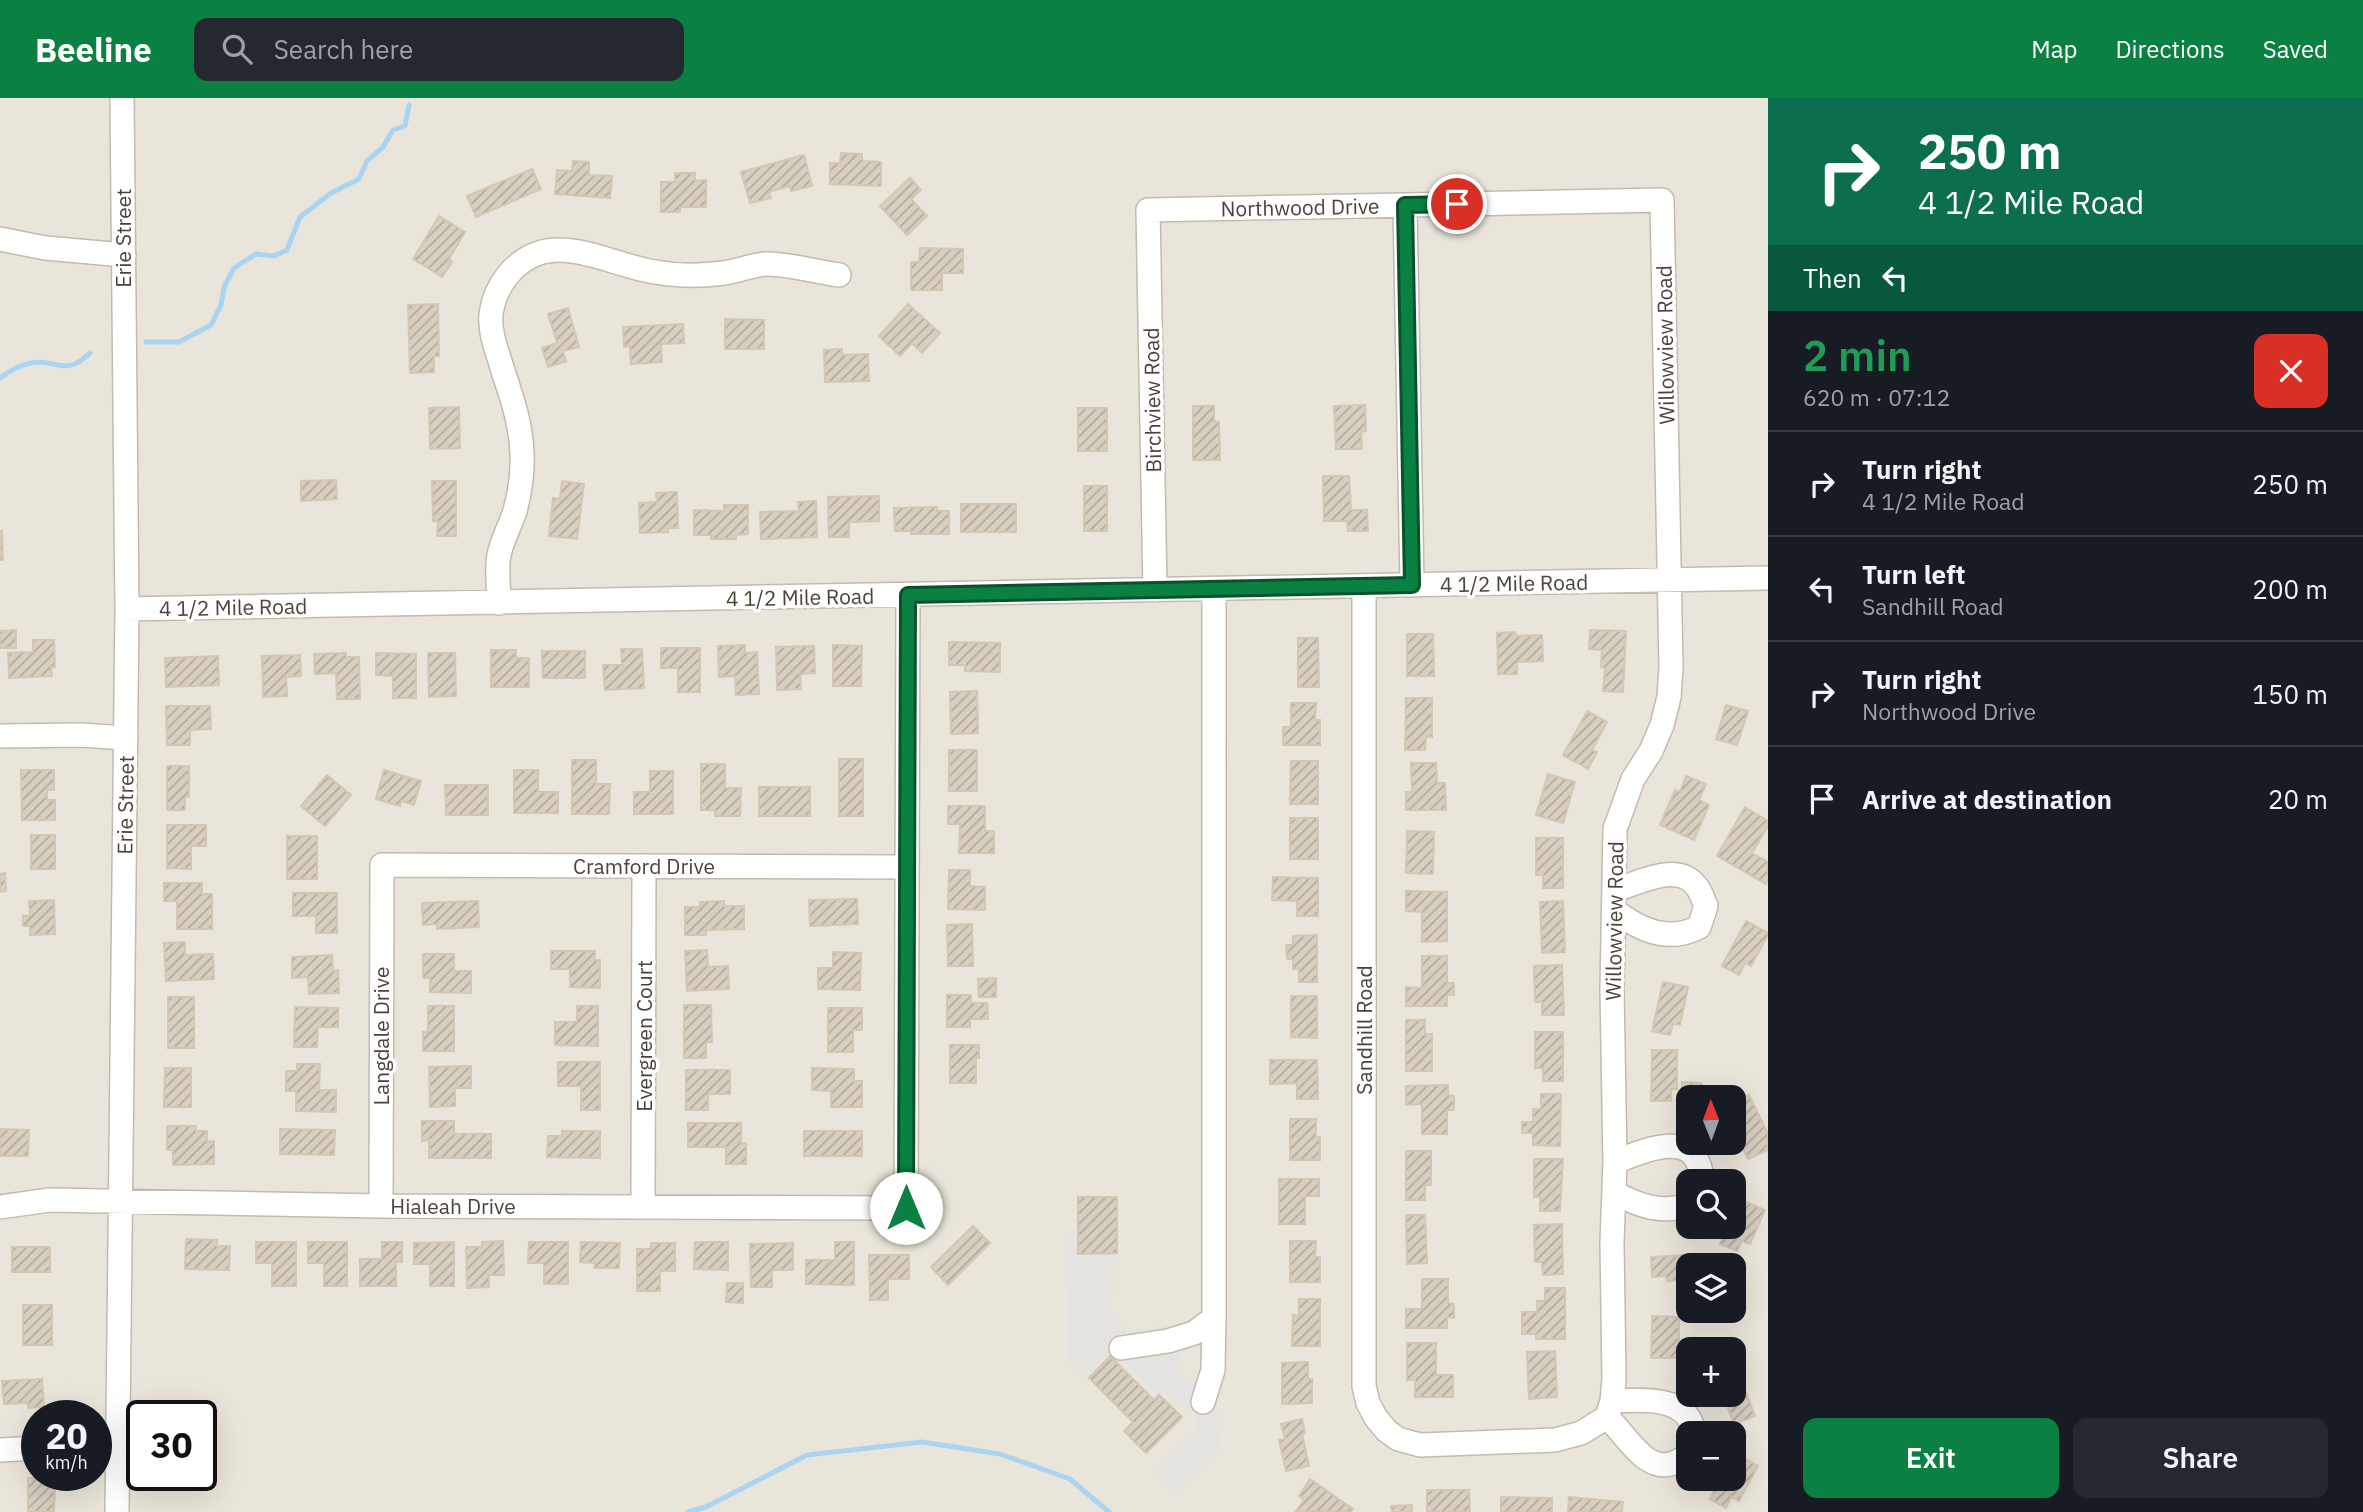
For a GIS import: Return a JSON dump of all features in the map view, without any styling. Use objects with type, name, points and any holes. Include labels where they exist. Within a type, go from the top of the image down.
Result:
[{"type":"street","name":"Erie Street","points":[[110,1400],[121,1202],[127,609],[122,98]]},
{"type":"street","name":"Northwood Drive","points":[[1148,210],[1662,200]]},
{"type":"street","name":"Willowview Road","points":[[1609,1409],[1614,1379],[1612,1242],[1615,1162],[1612,989],[1615,828],[1633,779],[1651,751],[1658,734],[1669,696],[1671,667],[1662,200]]},
{"type":"street","points":[[1405,205],[1412,585]]},
{"type":"street","name":"Birchview Road","points":[[1148,210],[1155,590]]},
{"type":"street","points":[[0,239],[45,248],[124,255]]},
{"type":"street","points":[[499,603],[499,558],[515,511],[521,482],[522,455],[520,429],[492,335],[491,316],[502,282],[512,270],[534,256],[559,250],[575,251],[626,267],[657,273],[724,273],[766,264],[839,275]]},
{"type":"street","name":"4 1/2 Mile Road","points":[[127,609],[1768,579]]},
{"type":"street","name":"Sandhill Road","points":[[1363,586],[1364,1387],[1368,1403],[1387,1431],[1398,1439],[1420,1445],[1555,1440],[1581,1433],[1609,1409]]},
{"type":"street","points":[[1203,1402],[1213,1370],[1214,1318],[1214,589]]},
{"type":"street","points":[[907,867],[908,595]]},
{"type":"street","points":[[0,736],[81,735],[125,738]]},
{"type":"street","name":"Cramford Drive","points":[[382,865],[907,867]]},
{"type":"street","name":"Langdale Drive","points":[[381,1206],[382,865]]},
{"type":"street","name":"Evergreen Court","points":[[643,1207],[644,866]]},
{"type":"street","name":"Hialeah Drive","points":[[0,1207],[49,1200],[381,1206],[906,1208],[907,867]]},
{"type":"street","points":[[1615,1162],[1667,1145],[1685,1149],[1696,1157],[1702,1169]]},
{"type":"street","points":[[1615,1193],[1635,1203],[1658,1209],[1676,1209]]},
{"type":"street","points":[[1121,1348],[1194,1333],[1214,1318]]},
{"type":"street","points":[[1676,1462],[1670,1465],[1653,1464],[1639,1454],[1609,1409],[1661,1402],[1678,1408],[1689,1416],[1690,1421]]},
{"type":"street","points":[[0,1450],[21,1449]]},
{"type":"street","name":"Erie Street","points":[[112,1478],[117,1512]]},
{"type":"shaded area","points":[[0,98],[1768,98],[1768,1512],[0,1512]]},
{"type":"shaded area","points":[[1078,1232],[1078,1254],[1116,1253],[1117,1249],[1120,1249],[1120,1258],[1113,1259],[1112,1316],[1127,1331],[1197,1322],[1196,1341],[1183,1352],[1177,1365],[1183,1375],[1217,1404],[1219,1446],[1213,1461],[1182,1490],[1168,1490],[1152,1474],[1197,1430],[1198,1423],[1192,1413],[1170,1392],[1158,1396],[1111,1349],[1100,1359],[1104,1363],[1089,1378],[1068,1360],[1065,1233]]},
{"type":"building","points":[[841,153],[862,154],[862,161],[881,162],[881,186],[830,184],[830,163],[840,163]]},
{"type":"building","points":[[804,155],[812,186],[791,191],[790,186],[769,192],[771,198],[750,203],[741,172]]},
{"type":"building","points":[[573,161],[589,162],[589,175],[612,176],[610,198],[555,194],[557,170],[572,171]]},
{"type":"building","points":[[532,169],[541,189],[476,217],[467,196]]},
{"type":"building","points":[[675,173],[695,173],[695,181],[706,180],[706,207],[680,207],[680,212],[661,212],[661,182],[675,182]]},
{"type":"building","points":[[910,178],[921,190],[911,199],[927,216],[907,235],[880,206]]},
{"type":"building","points":[[439,216],[465,232],[442,277],[413,259]]},
{"type":"building","points":[[920,248],[963,249],[963,273],[942,273],[942,290],[911,290],[911,262],[919,262]]},
{"type":"building","points":[[438,304],[439,356],[434,356],[434,372],[410,373],[408,305]]},
{"type":"building","points":[[908,304],[940,333],[922,353],[912,343],[900,356],[879,336]]},
{"type":"building","points":[[568,308],[579,347],[563,351],[566,361],[548,367],[542,348],[557,343],[548,314]]},
{"type":"building","points":[[725,319],[764,320],[764,349],[725,349]]},
{"type":"building","points":[[683,324],[684,343],[661,344],[662,362],[631,364],[630,346],[624,347],[623,327]]},
{"type":"building","points":[[842,349],[842,355],[868,354],[869,381],[825,382],[824,350]]},
{"type":"building","points":[[1365,405],[1366,431],[1361,432],[1362,449],[1336,449],[1334,406]]},
{"type":"building","points":[[1193,406],[1214,406],[1214,421],[1219,422],[1220,460],[1193,460]]},
{"type":"building","points":[[459,407],[460,448],[430,449],[429,408]]},
{"type":"building","points":[[1078,408],[1107,408],[1107,451],[1078,451]]},
{"type":"building","points":[[1323,476],[1349,476],[1351,510],[1367,510],[1368,531],[1348,531],[1347,521],[1324,521]]},
{"type":"building","points":[[336,480],[337,499],[301,501],[301,481]]},
{"type":"building","points":[[432,481],[456,481],[456,536],[437,536],[438,521],[433,521]]},
{"type":"building","points":[[562,481],[584,484],[577,539],[549,536],[553,498],[560,499]]},
{"type":"building","points":[[1084,486],[1107,486],[1107,531],[1084,531]]},
{"type":"building","points":[[677,492],[678,528],[668,528],[668,532],[640,533],[639,503],[657,502],[656,493]]},
{"type":"building","points":[[879,496],[879,521],[849,522],[849,537],[829,537],[828,497]]},
{"type":"building","points":[[816,501],[817,537],[761,539],[760,512],[799,511],[798,502]]},
{"type":"building","points":[[961,504],[1016,504],[1016,532],[961,532]]},
{"type":"building","points":[[724,505],[748,505],[748,534],[736,535],[736,539],[711,539],[711,535],[694,535],[694,510],[724,511]]},
{"type":"building","points":[[937,507],[937,511],[949,511],[949,534],[911,534],[911,531],[895,531],[894,508]]},
{"type":"building","points":[[2,531],[3,560],[0,560]]},
{"type":"building","points":[[16,630],[16,648],[0,648],[0,631]]},
{"type":"building","points":[[1590,630],[1626,631],[1623,692],[1603,691],[1605,668],[1601,667],[1602,650],[1589,649]]},
{"type":"building","points":[[1515,632],[1516,636],[1542,635],[1543,661],[1517,662],[1517,674],[1498,674],[1497,633]]},
{"type":"building","points":[[1407,634],[1433,634],[1434,676],[1407,676]]},
{"type":"building","points":[[1298,638],[1318,638],[1319,687],[1298,687]]},
{"type":"building","points":[[33,640],[54,640],[55,667],[51,667],[52,676],[9,678],[8,653],[33,652]]},
{"type":"building","points":[[949,642],[1000,643],[1000,672],[965,671],[965,665],[949,665]]},
{"type":"building","points":[[745,645],[745,653],[757,652],[759,694],[736,695],[735,676],[719,677],[718,646]]},
{"type":"building","points":[[833,645],[862,646],[861,686],[833,686]]},
{"type":"building","points":[[814,646],[815,673],[800,674],[801,689],[777,690],[776,647]]},
{"type":"building","points":[[661,648],[700,648],[700,692],[678,692],[678,668],[661,668]]},
{"type":"building","points":[[621,649],[642,649],[644,688],[605,690],[603,665],[622,665]]},
{"type":"building","points":[[491,650],[516,650],[516,658],[529,658],[529,687],[491,687]]},
{"type":"building","points":[[542,651],[585,651],[585,678],[543,678]]},
{"type":"building","points":[[346,653],[346,657],[359,657],[360,699],[337,699],[336,673],[315,674],[314,654]]},
{"type":"building","points":[[376,653],[416,654],[416,698],[393,698],[393,676],[376,675]]},
{"type":"building","points":[[428,653],[455,653],[456,696],[429,697]]},
{"type":"building","points":[[300,655],[301,676],[286,677],[287,696],[263,697],[262,656]]},
{"type":"building","points":[[218,656],[219,685],[166,687],[165,658]]},
{"type":"building","points":[[977,691],[978,733],[951,734],[950,692]]},
{"type":"building","points":[[1406,698],[1432,698],[1432,737],[1426,737],[1425,750],[1405,750]]},
{"type":"building","points":[[1291,703],[1316,703],[1315,720],[1320,720],[1320,745],[1283,745],[1283,727],[1291,727]]},
{"type":"building","points":[[1726,705],[1748,711],[1737,745],[1716,739]]},
{"type":"building","points":[[166,706],[210,706],[211,729],[190,730],[190,745],[167,745]]},
{"type":"building","points":[[1587,711],[1607,722],[1592,750],[1597,752],[1588,769],[1563,755]]},
{"type":"building","points":[[949,750],[977,750],[977,791],[949,791]]},
{"type":"building","points":[[839,759],[863,759],[863,816],[839,816]]},
{"type":"building","points":[[572,760],[596,760],[596,784],[610,784],[609,814],[572,814]]},
{"type":"building","points":[[1291,761],[1318,761],[1318,804],[1290,804]]},
{"type":"building","points":[[1411,763],[1436,763],[1437,783],[1445,783],[1446,810],[1406,810],[1406,792],[1412,792]]},
{"type":"building","points":[[701,764],[725,764],[725,788],[741,788],[740,816],[715,816],[715,810],[701,810]]},
{"type":"building","points":[[167,766],[189,766],[189,797],[185,797],[185,810],[167,810]]},
{"type":"building","points":[[21,770],[54,770],[54,790],[47,790],[47,800],[55,800],[55,820],[22,820]]},
{"type":"building","points":[[384,770],[421,781],[414,805],[401,801],[400,806],[376,799]]},
{"type":"building","points":[[514,770],[538,770],[538,792],[558,792],[558,813],[514,813]]},
{"type":"building","points":[[650,771],[673,771],[673,814],[634,814],[634,792],[650,792]]},
{"type":"building","points":[[1548,774],[1575,782],[1563,823],[1536,815]]},
{"type":"building","points":[[327,775],[351,795],[325,826],[301,806]]},
{"type":"building","points":[[1686,776],[1706,784],[1699,800],[1709,805],[1694,840],[1660,825],[1675,790],[1680,792]]},
{"type":"building","points":[[445,785],[488,785],[488,815],[446,815]]},
{"type":"building","points":[[759,787],[810,787],[810,816],[759,816]]},
{"type":"building","points":[[948,806],[985,806],[985,831],[994,831],[994,853],[959,853],[960,824],[948,824]]},
{"type":"building","points":[[1745,807],[1768,821],[1768,826],[1752,853],[1768,862],[1766,884],[1717,856]]},
{"type":"building","points":[[1290,818],[1318,818],[1318,859],[1290,859]]},
{"type":"building","points":[[167,825],[206,825],[206,846],[191,846],[191,869],[167,868]]},
{"type":"building","points":[[1407,831],[1434,832],[1433,874],[1406,873]]},
{"type":"building","points":[[31,835],[55,835],[55,869],[31,869]]},
{"type":"building","points":[[287,836],[317,836],[317,879],[287,879]]},
{"type":"building","points":[[1536,838],[1563,838],[1563,888],[1543,888],[1543,875],[1536,875]]},
{"type":"building","points":[[949,870],[970,870],[970,886],[985,887],[985,910],[948,909]]},
{"type":"building","points":[[5,873],[6,891],[0,892],[0,874]]},
{"type":"building","points":[[1273,877],[1318,878],[1318,916],[1297,916],[1297,901],[1272,900]]},
{"type":"building","points":[[164,883],[202,883],[202,894],[212,894],[212,929],[177,929],[177,901],[164,901]]},
{"type":"building","points":[[1406,891],[1447,892],[1447,941],[1422,942],[1422,912],[1406,911]]},
{"type":"building","points":[[293,893],[337,893],[337,933],[316,933],[316,916],[293,916]]},
{"type":"building","points":[[857,899],[858,924],[810,926],[809,900]]},
{"type":"building","points":[[54,900],[55,934],[30,935],[30,926],[23,926],[23,916],[30,916],[29,901]]},
{"type":"building","points":[[478,901],[479,927],[437,929],[437,924],[423,925],[422,903]]},
{"type":"building","points":[[724,901],[724,906],[744,906],[744,929],[706,930],[706,935],[685,935],[685,907],[700,907],[700,902]]},
{"type":"building","points":[[1563,901],[1565,952],[1542,953],[1540,902]]},
{"type":"building","points":[[1746,921],[1768,935],[1751,966],[1745,963],[1739,975],[1722,966]]},
{"type":"building","points":[[972,924],[973,966],[948,966],[947,925]]},
{"type":"building","points":[[1317,935],[1317,982],[1299,982],[1299,969],[1293,969],[1293,959],[1287,959],[1286,945],[1293,945],[1293,936]]},
{"type":"building","points":[[185,942],[185,955],[213,954],[214,979],[166,981],[164,943]]},
{"type":"building","points":[[707,950],[708,967],[728,966],[729,989],[687,991],[685,951]]},
{"type":"building","points":[[551,951],[595,951],[595,960],[600,960],[600,988],[570,987],[570,969],[551,969]]},
{"type":"building","points":[[833,952],[861,953],[860,990],[818,989],[818,968],[833,968]]},
{"type":"building","points":[[423,954],[454,954],[454,971],[471,971],[471,993],[430,992],[430,978],[423,978]]},
{"type":"building","points":[[332,955],[333,971],[338,970],[339,993],[309,994],[308,977],[292,978],[292,957]]},
{"type":"building","points":[[1422,956],[1447,956],[1447,983],[1454,983],[1454,995],[1447,995],[1447,1006],[1406,1006],[1406,987],[1422,988]]},
{"type":"building","points":[[1562,965],[1564,1015],[1542,1015],[1542,1002],[1535,1002],[1534,966]]},
{"type":"building","points":[[996,978],[996,997],[979,997],[978,979]]},
{"type":"building","points":[[1663,982],[1688,987],[1680,1025],[1673,1024],[1670,1035],[1652,1031]]},
{"type":"building","points":[[947,995],[971,995],[971,1003],[987,1003],[988,1019],[970,1019],[970,1027],[947,1027]]},
{"type":"building","points":[[1291,996],[1317,996],[1317,1038],[1291,1037]]},
{"type":"building","points":[[168,997],[194,997],[194,1048],[168,1048]]},
{"type":"building","points":[[684,1005],[711,1005],[712,1042],[706,1042],[706,1058],[684,1058]]},
{"type":"building","points":[[428,1006],[454,1006],[454,1051],[423,1051],[423,1032],[428,1032]]},
{"type":"building","points":[[577,1006],[598,1006],[598,1046],[555,1045],[555,1022],[577,1022]]},
{"type":"building","points":[[295,1007],[338,1008],[338,1027],[318,1027],[317,1047],[294,1047]]},
{"type":"building","points":[[828,1008],[862,1008],[862,1030],[853,1030],[853,1052],[828,1052]]},
{"type":"building","points":[[1406,1020],[1425,1020],[1425,1034],[1432,1034],[1432,1071],[1406,1071]]},
{"type":"building","points":[[1535,1032],[1563,1032],[1563,1081],[1543,1081],[1543,1068],[1535,1068]]},
{"type":"building","points":[[950,1045],[979,1045],[976,1083],[950,1083]]},
{"type":"building","points":[[1652,1050],[1677,1050],[1677,1085],[1676,1089],[1671,1089],[1671,1101],[1651,1101]]},
{"type":"building","points":[[1270,1060],[1317,1060],[1318,1099],[1297,1099],[1297,1083],[1270,1084]]},
{"type":"building","points":[[558,1062],[600,1062],[600,1110],[581,1110],[581,1086],[558,1086]]},
{"type":"building","points":[[297,1064],[320,1064],[319,1090],[336,1090],[336,1112],[296,1111],[296,1091],[286,1091],[286,1071],[297,1071]]},
{"type":"building","points":[[471,1066],[471,1088],[455,1088],[455,1106],[430,1107],[429,1067]]},
{"type":"building","points":[[165,1068],[191,1068],[191,1107],[164,1107]]},
{"type":"building","points":[[812,1068],[854,1069],[854,1081],[862,1081],[862,1107],[831,1107],[831,1091],[812,1090]]},
{"type":"building","points":[[686,1070],[730,1070],[730,1094],[708,1094],[708,1110],[686,1110]]},
{"type":"building","points":[[1682,1082],[1702,1083],[1702,1085],[1682,1085]]},
{"type":"building","points":[[1448,1085],[1448,1095],[1454,1096],[1454,1110],[1447,1110],[1447,1134],[1422,1134],[1422,1104],[1406,1105],[1406,1086]]},
{"type":"building","points":[[1541,1094],[1561,1094],[1560,1146],[1533,1145],[1533,1133],[1522,1133],[1522,1122],[1533,1122],[1533,1109],[1541,1109]]},
{"type":"building","points":[[1749,1095],[1768,1134],[1768,1150],[1748,1159],[1746,1155],[1746,1096]]},
{"type":"building","points":[[1290,1119],[1316,1119],[1316,1137],[1320,1137],[1320,1160],[1290,1160]]},
{"type":"building","points":[[422,1121],[454,1121],[454,1134],[491,1134],[491,1158],[429,1158],[429,1140],[422,1141]]},
{"type":"building","points":[[688,1123],[741,1123],[741,1143],[746,1143],[746,1164],[726,1164],[726,1147],[688,1147]]},
{"type":"building","points":[[167,1126],[196,1126],[196,1131],[207,1131],[207,1142],[214,1141],[214,1164],[173,1165],[173,1150],[167,1150]]},
{"type":"building","points":[[0,1129],[29,1130],[28,1156],[0,1156]]},
{"type":"building","points":[[280,1129],[335,1130],[334,1155],[280,1154]]},
{"type":"building","points":[[562,1131],[600,1131],[600,1158],[547,1157],[548,1136],[562,1136]]},
{"type":"building","points":[[804,1131],[862,1131],[862,1156],[804,1156]]},
{"type":"building","points":[[1406,1151],[1431,1151],[1431,1185],[1425,1185],[1425,1200],[1406,1200]]},
{"type":"building","points":[[1534,1159],[1563,1159],[1560,1211],[1540,1211],[1540,1197],[1534,1197]]},
{"type":"building","points":[[1279,1179],[1319,1179],[1319,1196],[1305,1196],[1305,1224],[1279,1224]]},
{"type":"building","points":[[1078,1197],[1117,1197],[1117,1253],[1078,1254]]},
{"type":"building","points":[[1746,1202],[1765,1210],[1750,1244],[1742,1241],[1737,1251],[1720,1244],[1722,1239],[1746,1239]]},
{"type":"building","points":[[1406,1215],[1425,1215],[1427,1263],[1407,1264]]},
{"type":"building","points":[[1562,1224],[1563,1274],[1543,1275],[1542,1262],[1535,1262],[1534,1225]]},
{"type":"building","points":[[973,1226],[990,1243],[948,1285],[931,1267]]},
{"type":"building","points":[[186,1239],[217,1240],[217,1246],[230,1246],[229,1270],[185,1269]]},
{"type":"building","points":[[503,1241],[504,1275],[489,1275],[489,1287],[467,1288],[466,1247],[482,1247],[482,1242]]},
{"type":"building","points":[[1290,1241],[1316,1241],[1315,1257],[1320,1257],[1320,1282],[1290,1282]]},
{"type":"building","points":[[256,1242],[296,1242],[296,1286],[272,1286],[272,1263],[256,1263]]},
{"type":"building","points":[[308,1242],[347,1242],[347,1286],[324,1286],[324,1263],[308,1263]]},
{"type":"building","points":[[382,1242],[402,1242],[402,1262],[396,1262],[396,1286],[360,1286],[360,1259],[382,1259]]},
{"type":"building","points":[[454,1242],[454,1286],[430,1286],[430,1264],[414,1264],[414,1243]]},
{"type":"building","points":[[529,1242],[568,1242],[568,1284],[544,1284],[544,1263],[528,1263]]},
{"type":"building","points":[[581,1242],[620,1243],[619,1268],[594,1268],[595,1263],[580,1262]]},
{"type":"building","points":[[695,1242],[728,1242],[728,1270],[694,1269]]},
{"type":"building","points":[[835,1242],[854,1242],[854,1285],[806,1284],[806,1260],[835,1260]]},
{"type":"building","points":[[651,1243],[675,1243],[675,1271],[660,1271],[660,1291],[637,1291],[637,1249],[651,1249]]},
{"type":"building","points":[[793,1243],[793,1270],[772,1270],[772,1287],[751,1287],[750,1244]]},
{"type":"building","points":[[12,1247],[50,1247],[50,1272],[12,1272]]},
{"type":"building","points":[[869,1255],[909,1255],[909,1279],[888,1279],[888,1300],[870,1300]]},
{"type":"building","points":[[1676,1256],[1676,1281],[1667,1281],[1666,1276],[1652,1277],[1651,1257]]},
{"type":"building","points":[[1422,1279],[1448,1279],[1448,1303],[1454,1304],[1454,1318],[1447,1317],[1447,1328],[1406,1328],[1406,1309],[1422,1309]]},
{"type":"building","points":[[727,1283],[743,1283],[743,1303],[726,1302]]},
{"type":"building","points":[[1545,1288],[1565,1288],[1565,1339],[1536,1339],[1536,1334],[1522,1334],[1522,1312],[1537,1312],[1537,1301],[1545,1301]]},
{"type":"building","points":[[1299,1299],[1320,1299],[1320,1346],[1292,1346],[1293,1315],[1299,1316]]},
{"type":"building","points":[[23,1305],[52,1305],[52,1345],[23,1345]]},
{"type":"building","points":[[1652,1316],[1676,1317],[1679,1337],[1676,1337],[1676,1358],[1651,1358]]},
{"type":"building","points":[[1407,1343],[1436,1343],[1436,1375],[1453,1375],[1453,1397],[1415,1397],[1415,1380],[1407,1380]]},
{"type":"building","points":[[1555,1351],[1557,1397],[1529,1399],[1527,1352]]},
{"type":"building","points":[[1110,1356],[1154,1400],[1159,1395],[1182,1417],[1146,1453],[1124,1431],[1133,1422],[1089,1378]]},
{"type":"building","points":[[1308,1362],[1308,1379],[1312,1379],[1312,1403],[1282,1404],[1282,1363]]},
{"type":"building","points":[[42,1379],[44,1400],[21,1400],[21,1403],[4,1404],[2,1381]]},
{"type":"building","points":[[1746,1392],[1755,1416],[1733,1421],[1728,1407],[1746,1407]]},
{"type":"building","points":[[1302,1419],[1305,1433],[1302,1434],[1309,1466],[1286,1471],[1279,1440],[1285,1439],[1281,1424]]},
{"type":"building","points":[[1746,1460],[1758,1466],[1746,1488]]},
{"type":"building","points":[[1310,1479],[1353,1509],[1351,1512],[1296,1511],[1304,1500],[1299,1496]]},
{"type":"building","points":[[1427,1490],[1469,1490],[1470,1512],[1427,1512]]},
{"type":"building","points":[[28,1491],[55,1491],[54,1512],[28,1512]]},
{"type":"building","points":[[1714,1491],[1744,1491],[1739,1501],[1731,1497],[1726,1508],[1710,1499]]},
{"type":"building","points":[[1501,1497],[1552,1498],[1552,1512],[1501,1512]]},
{"type":"building","points":[[1569,1497],[1623,1502],[1622,1512],[1568,1512]]},
{"type":"building","points":[[1412,1505],[1412,1512],[1392,1512],[1391,1506]]},
{"type":"waterway","points":[[146,342],[179,342],[211,325],[221,305],[224,287],[234,268],[256,254],[274,256],[287,250],[300,217],[331,193],[359,179],[367,161],[383,147],[393,130],[405,126],[409,105]]},
{"type":"waterway","points":[[0,378],[31,363],[67,366],[90,353]]},
{"type":"waterway","points":[[688,1512],[706,1507],[807,1455],[922,1442],[1000,1454],[1070,1479],[1109,1512]]},
{"type":"route","points":[[906,1208],[908,595],[1412,585],[1405,205],[1457,204]]}]
